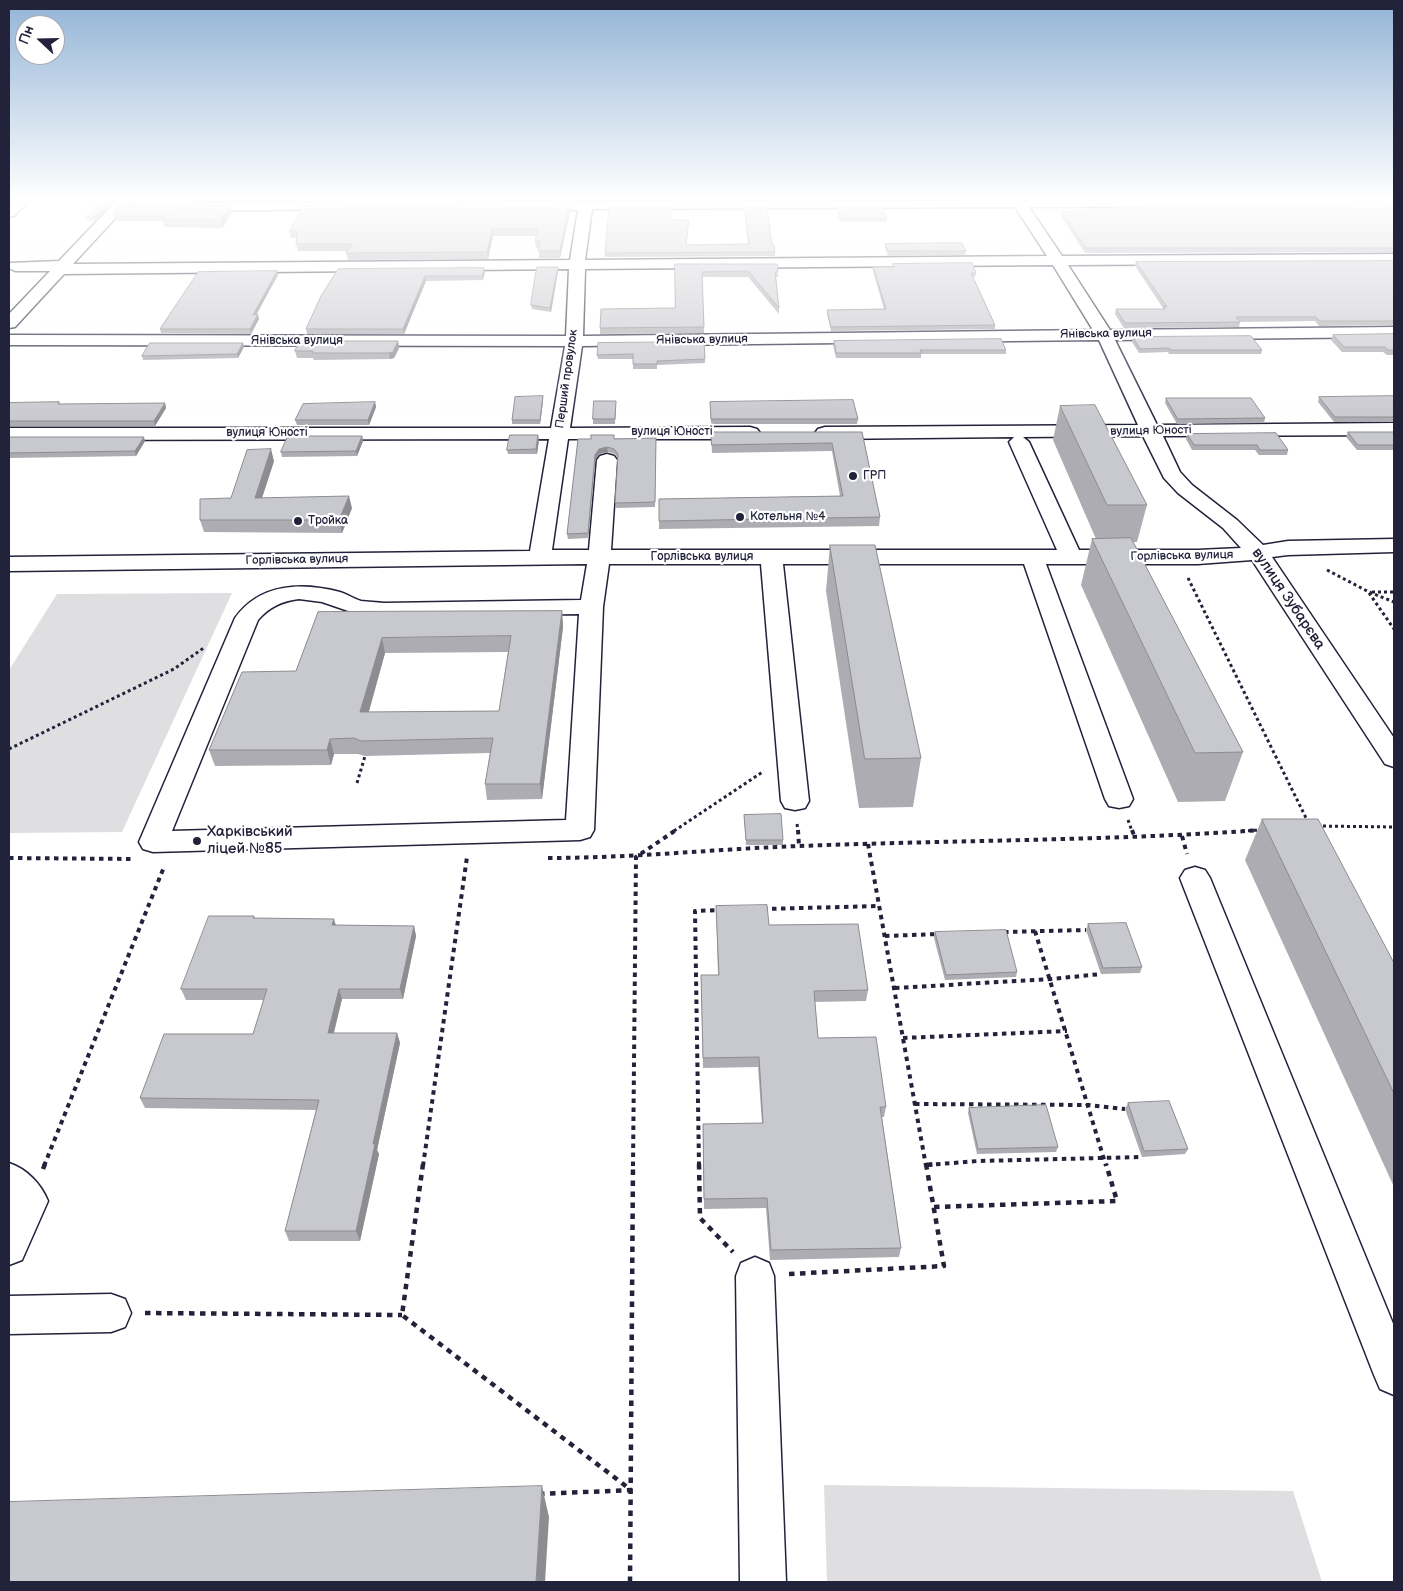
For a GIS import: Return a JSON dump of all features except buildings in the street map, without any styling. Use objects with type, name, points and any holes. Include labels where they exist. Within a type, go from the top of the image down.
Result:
[{"type":"street","points":[[9,323],[55,274]]},
{"type":"street","name":"Перший провулок","points":[[540,557],[574,341],[577,274]]},
{"type":"street","name":"вулиця Зубарєва","points":[[1066,274],[1104,334],[1171,474],[1230,524],[1258,553],[1394,758]]},
{"type":"street","name":"Янівська вулиця","points":[[9,340],[574,341],[1394,332]]},
{"type":"street","name":"вулиця Юності","points":[[807,433],[1394,429]]},
{"type":"street","name":"вулиця Юності","points":[[9,434],[768,433]]},
{"type":"street","points":[[1019,442],[1071,557]]},
{"type":"street","points":[[591,607],[384,610],[356,606],[318,594],[288,593],[269,598],[255,607],[247,618],[153,842],[580,830],[591,607],[599,558],[607,460]]},
{"type":"street","name":"Горлівська вулиця","points":[[9,564],[540,557],[1198,557],[1258,553],[1288,548],[1394,545]]},
{"type":"street","points":[[771,557],[795,801]]},
{"type":"street","points":[[1032,558],[1119,799]]},
{"type":"street","points":[[1195,878],[1394,1375]]},
{"type":"street","points":[[9,1247],[20,1190]]},
{"type":"street","points":[[755,1276],[763,1582]]},
{"type":"street","points":[[9,1315],[110,1313]]},
{"type":"path","points":[[1198,557],[1186,565],[1186,575],[1310,826],[1394,827]]},
{"type":"path","points":[[1368,592],[1394,592]]},
{"type":"path","points":[[1368,592],[1394,602]]},
{"type":"path","points":[[1368,592],[1394,629]]},
{"type":"path","points":[[9,749],[174,669],[206,646]]},
{"type":"path","points":[[636,857],[790,753]]},
{"type":"path","points":[[357,783],[365,756]]},
{"type":"path","points":[[544,858],[636,857],[799,846],[1182,836],[1270,829]]},
{"type":"path","points":[[724,910],[695,911],[700,1218],[755,1276],[944,1266],[868,844]]},
{"type":"path","points":[[457,857],[477,857]]},
{"type":"path","points":[[402,1315],[467,857]]},
{"type":"path","points":[[630,1582],[636,857]]},
{"type":"path","points":[[9,858],[137,860]]},
{"type":"path","points":[[20,1190],[167,860]]},
{"type":"path","points":[[753,910],[880,906]]},
{"type":"path","points":[[1003,932],[1086,930]]},
{"type":"path","points":[[934,1207],[1117,1201],[1067,1031],[1035,931]]},
{"type":"path","points":[[885,936],[944,934]]},
{"type":"path","points":[[895,988],[1051,979],[1101,974]]},
{"type":"path","points":[[904,1038],[1067,1031]]},
{"type":"path","points":[[915,1104],[1089,1105],[1126,1108]]},
{"type":"path","points":[[927,1165],[978,1161],[1142,1156]]},
{"type":"path","points":[[110,1313],[402,1315],[632,1490]]},
{"type":"path","points":[[533,1494],[632,1490]]},
{"type":"shaded area","points":[[232,593],[122,832],[9,833],[9,670],[57,594]]},
{"type":"shaded area","points":[[824,1485],[1293,1491],[1322,1582],[827,1582]]},
{"type":"place","name":"ГРП","points":[[853,476]]},
{"type":"place","name":"Котельня №4","points":[[740,517]]},
{"type":"place","name":"Тройка","points":[[298,521]]},
{"type":"place","name":"Харківський ліцей №85","points":[[197,841]]}]
